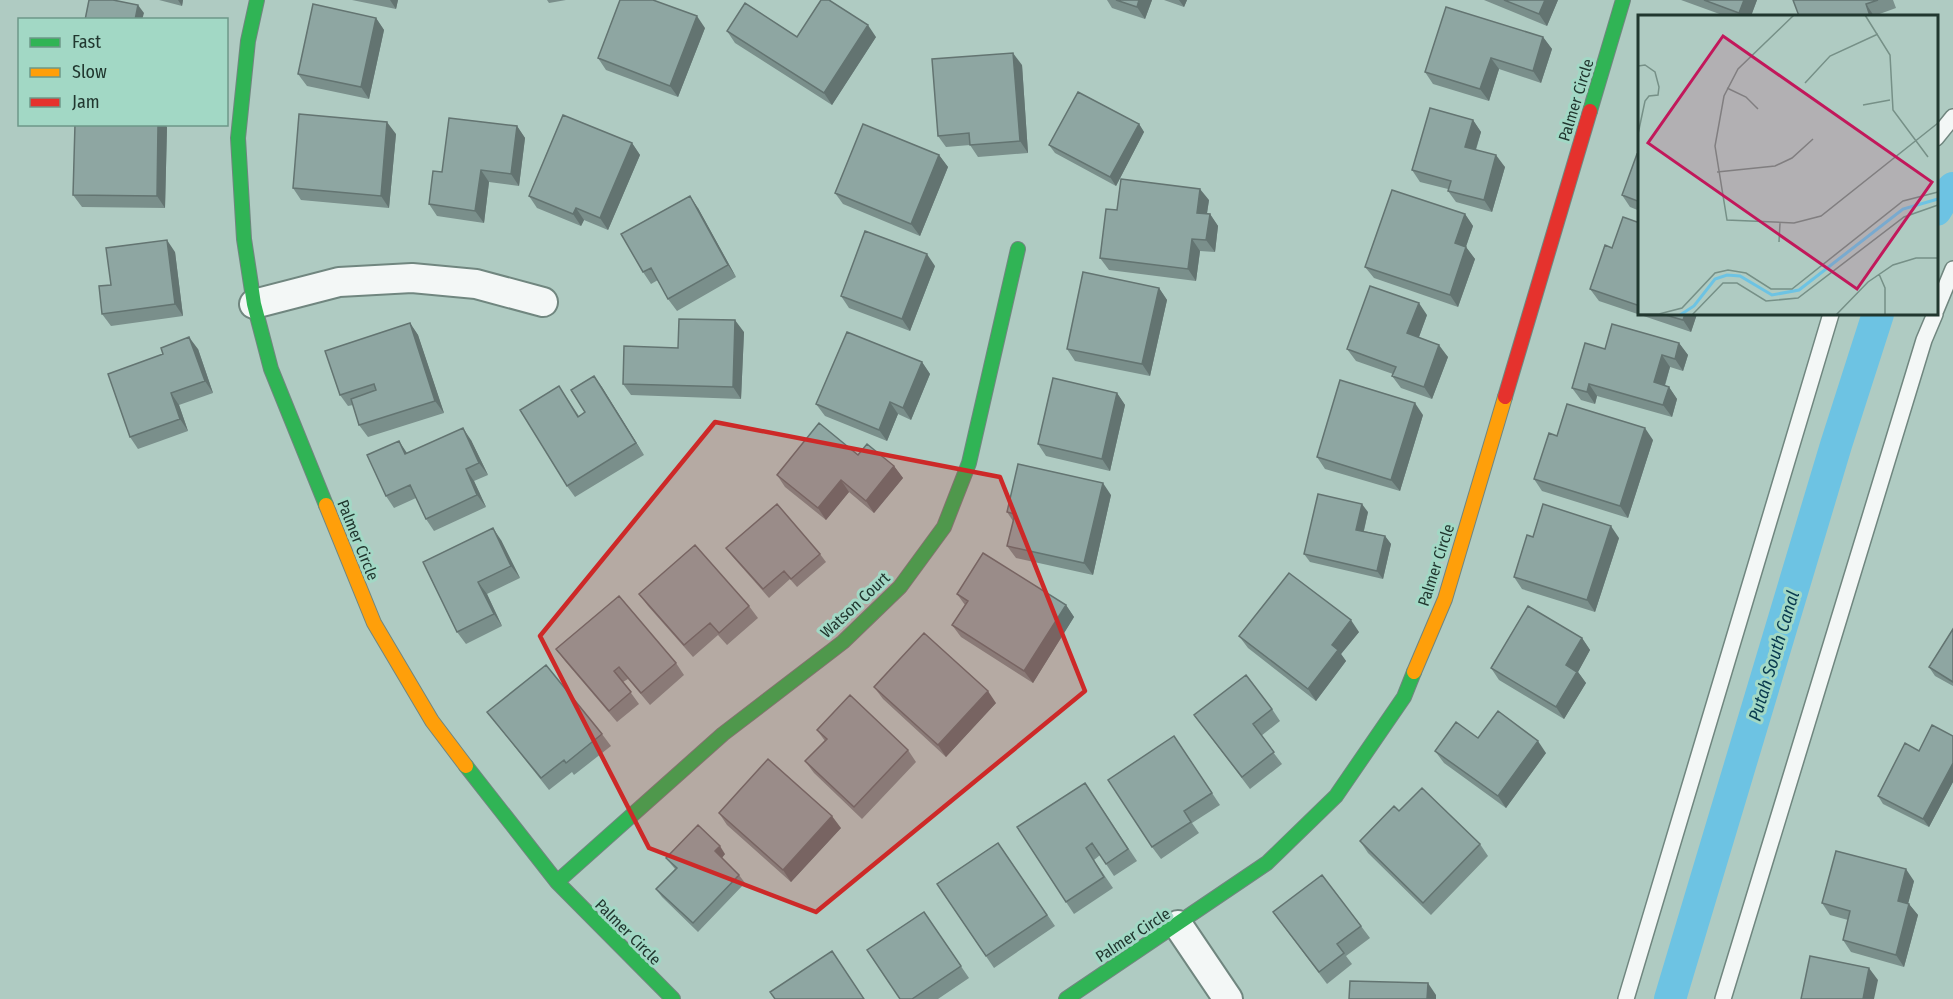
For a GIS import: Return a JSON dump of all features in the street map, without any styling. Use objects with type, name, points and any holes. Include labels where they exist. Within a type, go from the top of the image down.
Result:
[{"type":"street","name":"Palmer Circle","points":[[257,0],[248,41],[238,138],[244,239],[254,304],[271,369],[374,623],[432,721],[509,823],[557,882],[673,999]]},
{"type":"street","name":"Palmer Circle","points":[[1066,999],[1267,863],[1336,796],[1404,697],[1444,599],[1623,0]]},
{"type":"street","name":"Watson Court","points":[[557,882],[723,734],[843,642],[900,587],[944,527],[969,463],[1018,249]]},
{"type":"street","points":[[254,304],[339,282],[412,278],[476,284],[543,302]]},
{"type":"street","points":[[1178,925],[1228,999]]},
{"type":"lane","points":[[1938,136],[1953,117]]},
{"type":"lane","points":[[1938,307],[1953,270]]},
{"type":"lane","points":[[1626,999],[1831,315]]},
{"type":"lane","points":[[1723,999],[1924,340],[1935,315]]},
{"type":"highlighted area","points":[[715,422],[1000,477],[1085,691],[816,912],[649,848],[540,636]]},
{"type":"building","points":[[89,0],[113,0],[138,5],[135,18],[85,18]]},
{"type":"building","points":[[620,0],[653,0],[697,16],[670,86],[598,58]]},
{"type":"building","points":[[821,0],[829,0],[868,25],[824,93],[727,31],[745,3],[797,37]]},
{"type":"building","points":[[1116,0],[1139,0],[1137,7]]},
{"type":"building","points":[[1504,0],[1545,0],[1539,14]]},
{"type":"building","points":[[1704,0],[1744,0],[1739,13]]},
{"type":"building","points":[[1793,0],[1878,0],[1866,4],[1870,15],[1799,15]]},
{"type":"building","points":[[313,4],[376,18],[361,87],[298,74]]},
{"type":"building","points":[[1446,7],[1543,37],[1533,71],[1491,58],[1480,89],[1425,72]]},
{"type":"building","points":[[1013,53],[1020,141],[970,145],[969,133],[938,136],[932,59]]},
{"type":"building","points":[[1078,92],[1139,124],[1110,177],[1049,145]]},
{"type":"building","points":[[1430,108],[1473,120],[1465,147],[1496,155],[1484,200],[1448,191],[1451,181],[1412,170]]},
{"type":"building","points":[[299,114],[387,122],[381,196],[293,188]]},
{"type":"building","points":[[563,115],[632,143],[600,218],[576,208],[573,214],[529,196]]},
{"type":"building","points":[[449,118],[517,126],[511,174],[481,170],[475,211],[429,204],[433,171],[442,172]]},
{"type":"building","points":[[863,124],[939,155],[911,224],[835,193]]},
{"type":"building","points":[[75,126],[158,126],[157,196],[73,195]]},
{"type":"building","points":[[1637,154],[1638,154],[1638,201],[1622,195]]},
{"type":"building","points":[[1121,179],[1200,189],[1197,213],[1210,214],[1206,240],[1192,239],[1188,269],[1100,258],[1106,209],[1117,210]]},
{"type":"building","points":[[1392,190],[1465,214],[1455,243],[1466,247],[1450,295],[1365,267]]},
{"type":"building","points":[[690,196],[728,265],[668,299],[651,268],[643,272],[621,234]]},
{"type":"building","points":[[1623,217],[1638,222],[1638,305],[1590,289],[1605,245],[1612,248]]},
{"type":"building","points":[[865,231],[927,254],[902,319],[841,296]]},
{"type":"building","points":[[167,240],[175,304],[102,314],[99,286],[111,285],[106,248]]},
{"type":"building","points":[[1083,272],[1159,288],[1142,364],[1067,349]]},
{"type":"building","points":[[1370,286],[1419,303],[1407,333],[1439,345],[1424,387],[1392,376],[1396,367],[1347,349]]},
{"type":"building","points":[[1666,315],[1685,315],[1683,320]]},
{"type":"building","points":[[679,319],[735,320],[733,387],[623,384],[624,346],[678,348]]},
{"type":"building","points":[[410,323],[435,401],[359,425],[351,399],[376,390],[374,384],[340,395],[325,351]]},
{"type":"building","points":[[1612,324],[1679,343],[1675,359],[1662,355],[1654,382],[1669,387],[1663,405],[1589,384],[1587,392],[1572,388],[1585,343],[1605,349]]},
{"type":"building","points":[[847,332],[922,362],[903,408],[890,402],[879,430],[816,404]]},
{"type":"building","points":[[189,337],[205,381],[171,393],[180,419],[130,437],[108,374],[163,354],[161,348]]},
{"type":"building","points":[[594,376],[636,443],[567,486],[520,410],[559,386],[578,417],[585,412],[571,390]]},
{"type":"building","points":[[1053,378],[1117,393],[1102,459],[1038,444]]},
{"type":"building","points":[[1340,380],[1415,403],[1391,480],[1317,457]]},
{"type":"building","points":[[1567,404],[1645,428],[1620,506],[1534,479],[1549,433],[1557,436]]},
{"type":"building","points":[[819,423],[858,455],[867,444],[894,466],[866,501],[841,480],[818,508],[777,475]]},
{"type":"building","points":[[463,428],[479,463],[466,469],[477,495],[426,519],[410,485],[386,496],[367,455],[399,441],[405,454]]},
{"type":"building","points":[[1018,464],[1103,483],[1084,563],[1007,546],[1015,514],[1007,512]]},
{"type":"building","points":[[1318,494],[1362,504],[1356,530],[1385,536],[1377,571],[1304,554]]},
{"type":"building","points":[[777,504],[820,554],[791,579],[784,571],[763,589],[726,548]]},
{"type":"building","points":[[1543,504],[1611,526],[1587,600],[1514,577],[1527,535],[1533,537]]},
{"type":"building","points":[[493,528],[511,566],[478,582],[494,614],[457,632],[423,562]]},
{"type":"building","points":[[695,545],[749,606],[719,633],[710,623],[684,645],[639,594]]},
{"type":"building","points":[[983,553],[1066,605],[1024,671],[952,625],[968,601],[957,594]]},
{"type":"building","points":[[1289,573],[1351,620],[1332,645],[1338,650],[1308,689],[1239,636]]},
{"type":"building","points":[[619,596],[676,663],[641,693],[619,667],[614,671],[631,692],[609,711],[556,649]]},
{"type":"building","points":[[1528,606],[1582,638],[1566,665],[1577,672],[1556,707],[1491,668]]},
{"type":"building","points":[[1953,629],[1953,682],[1929,667]]},
{"type":"building","points":[[924,633],[988,691],[938,745],[874,687]]},
{"type":"building","points":[[546,665],[602,734],[566,763],[564,760],[541,778],[487,712]]},
{"type":"building","points":[[1246,675],[1272,709],[1253,724],[1274,752],[1242,777],[1194,715]]},
{"type":"building","points":[[850,695],[908,750],[854,807],[805,761],[827,739],[817,730]]},
{"type":"building","points":[[1498,711],[1538,741],[1498,796],[1435,751],[1456,722],[1478,738]]},
{"type":"building","points":[[1932,725],[1953,736],[1953,763],[1923,819],[1878,796],[1905,743],[1919,751]]},
{"type":"building","points":[[1174,736],[1212,793],[1184,811],[1191,822],[1152,847],[1108,780]]},
{"type":"building","points":[[768,759],[832,816],[783,870],[719,813]]},
{"type":"building","points":[[1085,783],[1128,849],[1106,864],[1092,843],[1086,848],[1104,877],[1066,902],[1017,827]]},
{"type":"building","points":[[1422,788],[1480,844],[1423,903],[1360,841],[1394,806],[1399,811]]},
{"type":"building","points":[[698,825],[720,846],[715,851],[739,875],[693,923],[656,889],[677,868],[666,858]]},
{"type":"building","points":[[998,843],[1047,915],[986,956],[937,884]]},
{"type":"building","points":[[1836,851],[1906,869],[1898,901],[1909,904],[1896,955],[1843,940],[1850,911],[1822,903]]},
{"type":"building","points":[[1322,875],[1361,926],[1337,944],[1344,953],[1319,972],[1273,912]]},
{"type":"building","points":[[924,912],[961,966],[912,999],[900,999],[867,950]]},
{"type":"building","points":[[832,951],[864,999],[775,999],[770,992]]},
{"type":"building","points":[[1810,956],[1869,968],[1863,999],[1801,999]]},
{"type":"building","points":[[1350,981],[1428,983],[1427,999],[1349,999]]},
{"type":"waterway","name":"Putah South Canal","points":[[1938,207],[1953,188]]},
{"type":"waterway","name":"Putah South Canal","points":[[1670,999],[1836,445],[1878,315]]},
{"type":"traffic: fast","points":[[257,0],[248,41],[238,138],[244,239],[254,304],[271,369],[326,505]]},
{"type":"traffic: fast","points":[[1590,111],[1623,0]]},
{"type":"traffic: fast","points":[[557,882],[723,734],[843,642],[900,587],[944,527],[969,463],[1018,249]]},
{"type":"traffic: fast","points":[[1066,999],[1267,863],[1336,796],[1404,697],[1414,672]]},
{"type":"traffic: fast","points":[[466,766],[557,882],[673,999]]},
{"type":"traffic: slow","points":[[1414,672],[1445,599],[1505,397]]},
{"type":"traffic: slow","points":[[326,505],[374,623],[432,721],[466,766]]},
{"type":"traffic: jam","points":[[1505,397],[1590,111]]}]
